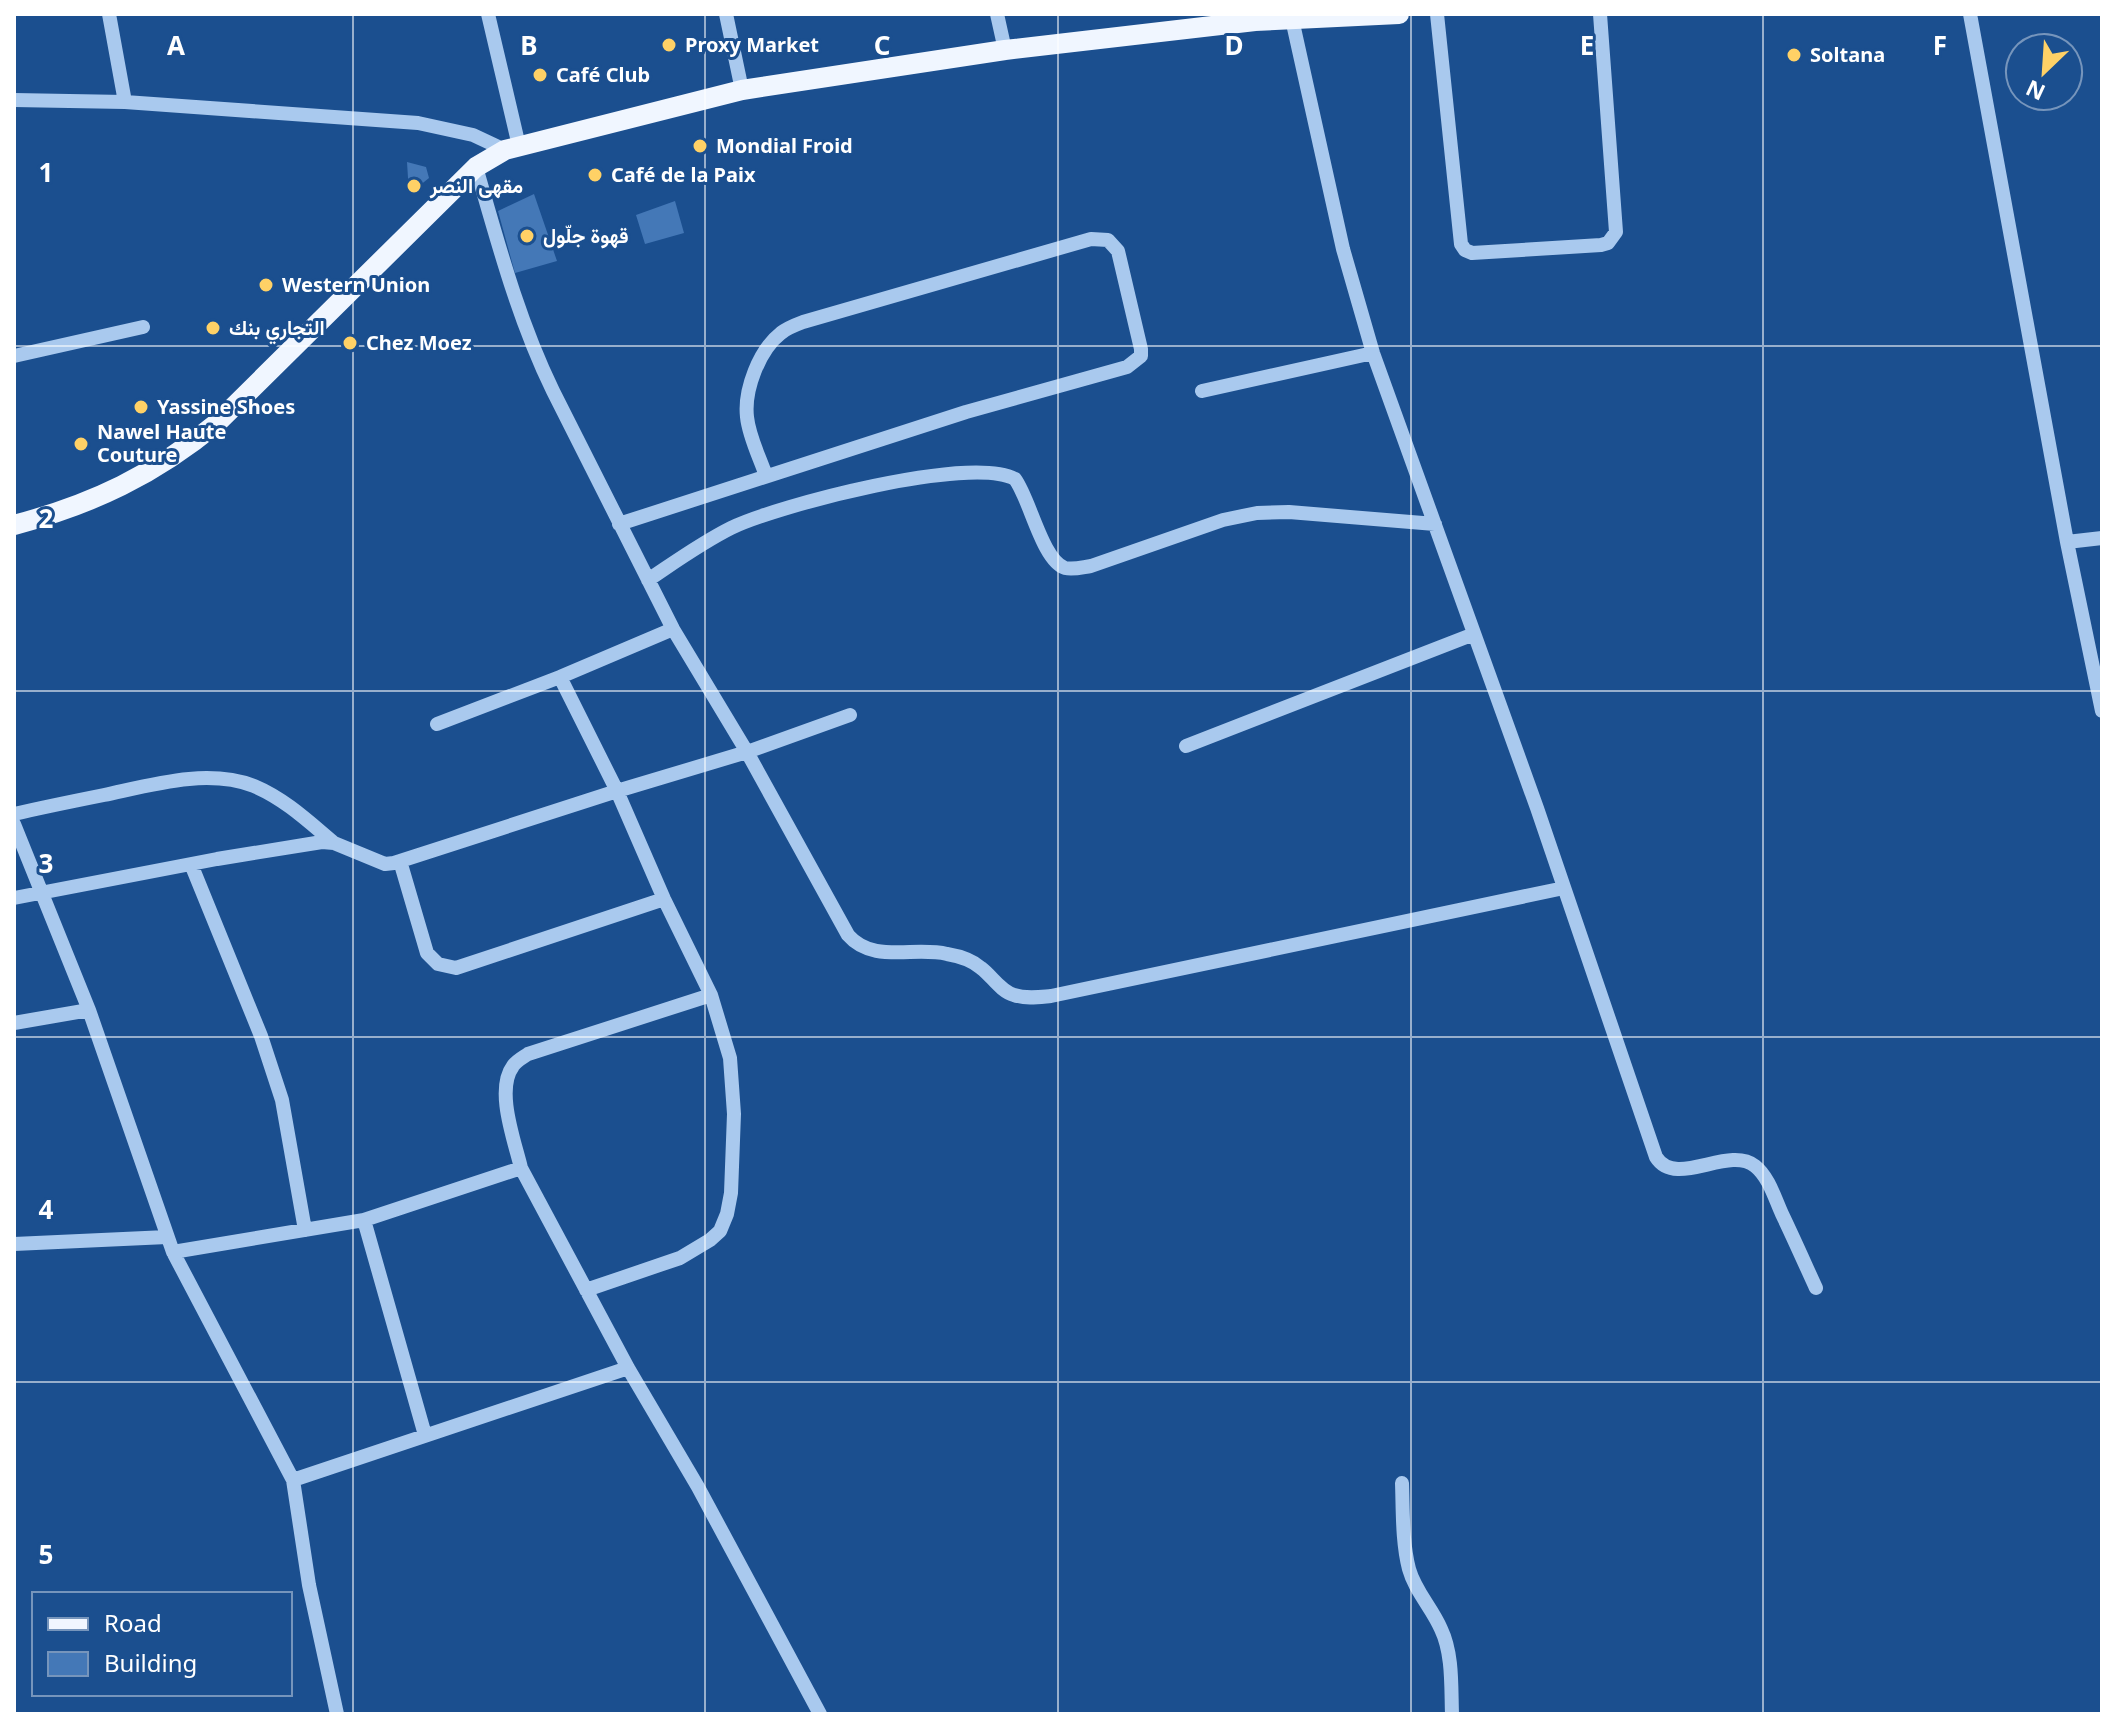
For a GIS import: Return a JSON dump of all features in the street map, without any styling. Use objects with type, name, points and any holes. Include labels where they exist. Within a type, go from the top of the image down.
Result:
[{"type":"main road","points":[[14,525],[90,501],[170,459],[195,441],[217,423],[476,167],[512,148],[742,90],[1005,50],[1254,18],[1399,14]]},
{"type":"street","points":[[109,14],[125,102]]},
{"type":"street","points":[[14,100],[125,102],[418,123],[473,135],[512,148],[488,14]]},
{"type":"street","points":[[726,14],[742,90]]},
{"type":"street","points":[[997,14],[1005,50]]},
{"type":"street","points":[[1437,14],[1461,244],[1472,253],[1601,245],[1608,243],[1616,232],[1600,14]]},
{"type":"street","points":[[1970,14],[2067,542],[2102,711]]},
{"type":"street","points":[[1292,19],[1343,249],[1373,353],[1659,1162],[1675,1169],[1733,1160],[1754,1165],[1768,1182],[1816,1288]]},
{"type":"street","points":[[476,167],[515,299],[537,358],[673,629],[747,752],[855,944],[874,951],[934,951],[961,957],[982,968],[1006,991],[1019,996],[1051,996],[1564,888]]},
{"type":"street","points":[[619,524],[966,412],[1119,370],[1135,362],[1141,356],[1141,349],[1118,251],[1108,240],[1091,239],[803,322],[778,335],[760,361],[750,388],[747,411],[747,421],[766,476]]},
{"type":"street","points":[[14,356],[143,327]]},
{"type":"street","points":[[1202,391],[1373,353]]},
{"type":"street","points":[[648,580],[747,521],[897,481],[968,472],[996,472],[1015,479],[1028,500],[1051,556],[1062,567],[1071,569],[1091,566],[1223,520],[1257,513],[1289,512],[1435,524]]},
{"type":"street","points":[[2067,542],[2102,538]]},
{"type":"street","points":[[437,724],[673,629]]},
{"type":"street","points":[[1186,746],[1474,634]]},
{"type":"street","points":[[560,677],[617,791],[664,899],[711,995],[730,1058],[734,1114],[731,1193],[720,1231],[680,1258],[586,1290]]},
{"type":"street","points":[[14,814],[146,786],[189,780],[234,780],[272,794],[334,843],[385,864],[747,752],[850,715]]},
{"type":"street","points":[[14,824],[89,1010],[173,1252],[293,1480],[317,1631],[337,1714]]},
{"type":"street","points":[[14,898],[312,843],[334,843]]},
{"type":"street","points":[[400,861],[427,953],[438,964],[456,968],[664,899]]},
{"type":"street","points":[[191,864],[261,1036],[282,1100],[305,1230]]},
{"type":"street","points":[[711,995],[528,1054],[511,1068],[507,1110],[521,1168],[820,1714]]},
{"type":"street","points":[[14,1023],[89,1010]]},
{"type":"street","points":[[173,1252],[364,1220],[521,1168]]},
{"type":"street","points":[[364,1220],[425,1435]]},
{"type":"street","points":[[14,1244],[167,1237]]},
{"type":"street","points":[[293,1480],[628,1368]]},
{"type":"street","points":[[1402,1483],[1409,1568],[1444,1637],[1452,1714]]},
{"type":"building","name":"مقهى النصر","points":[[407,162],[426,167],[429,178],[409,194]]},
{"type":"building","name":"قهوة جلّول","points":[[534,194],[557,261],[515,273],[498,211]]},
{"type":"building","points":[[675,201],[684,233],[645,244],[636,215]]},
{"type":"place","name":"Proxy Market","points":[[669,45]]},
{"type":"place","name":"Soltana","points":[[1794,55]]},
{"type":"place","name":"Café Club","points":[[540,75]]},
{"type":"place","name":"Mondial Froid","points":[[700,146]]},
{"type":"place","name":"Café de la Paix","points":[[595,175]]},
{"type":"place","name":"مقهى النصر","points":[[414,186]]},
{"type":"place","name":"قهوة جلّول","points":[[527,236]]},
{"type":"place","name":"Western Union","points":[[266,285]]},
{"type":"place","name":"التجاري بنك","points":[[213,328]]},
{"type":"place","name":"Chez Moez","points":[[350,343]]},
{"type":"place","name":"Yassine Shoes","points":[[141,407]]},
{"type":"place","name":"Nawel Haute Couture","points":[[81,444]]}]
